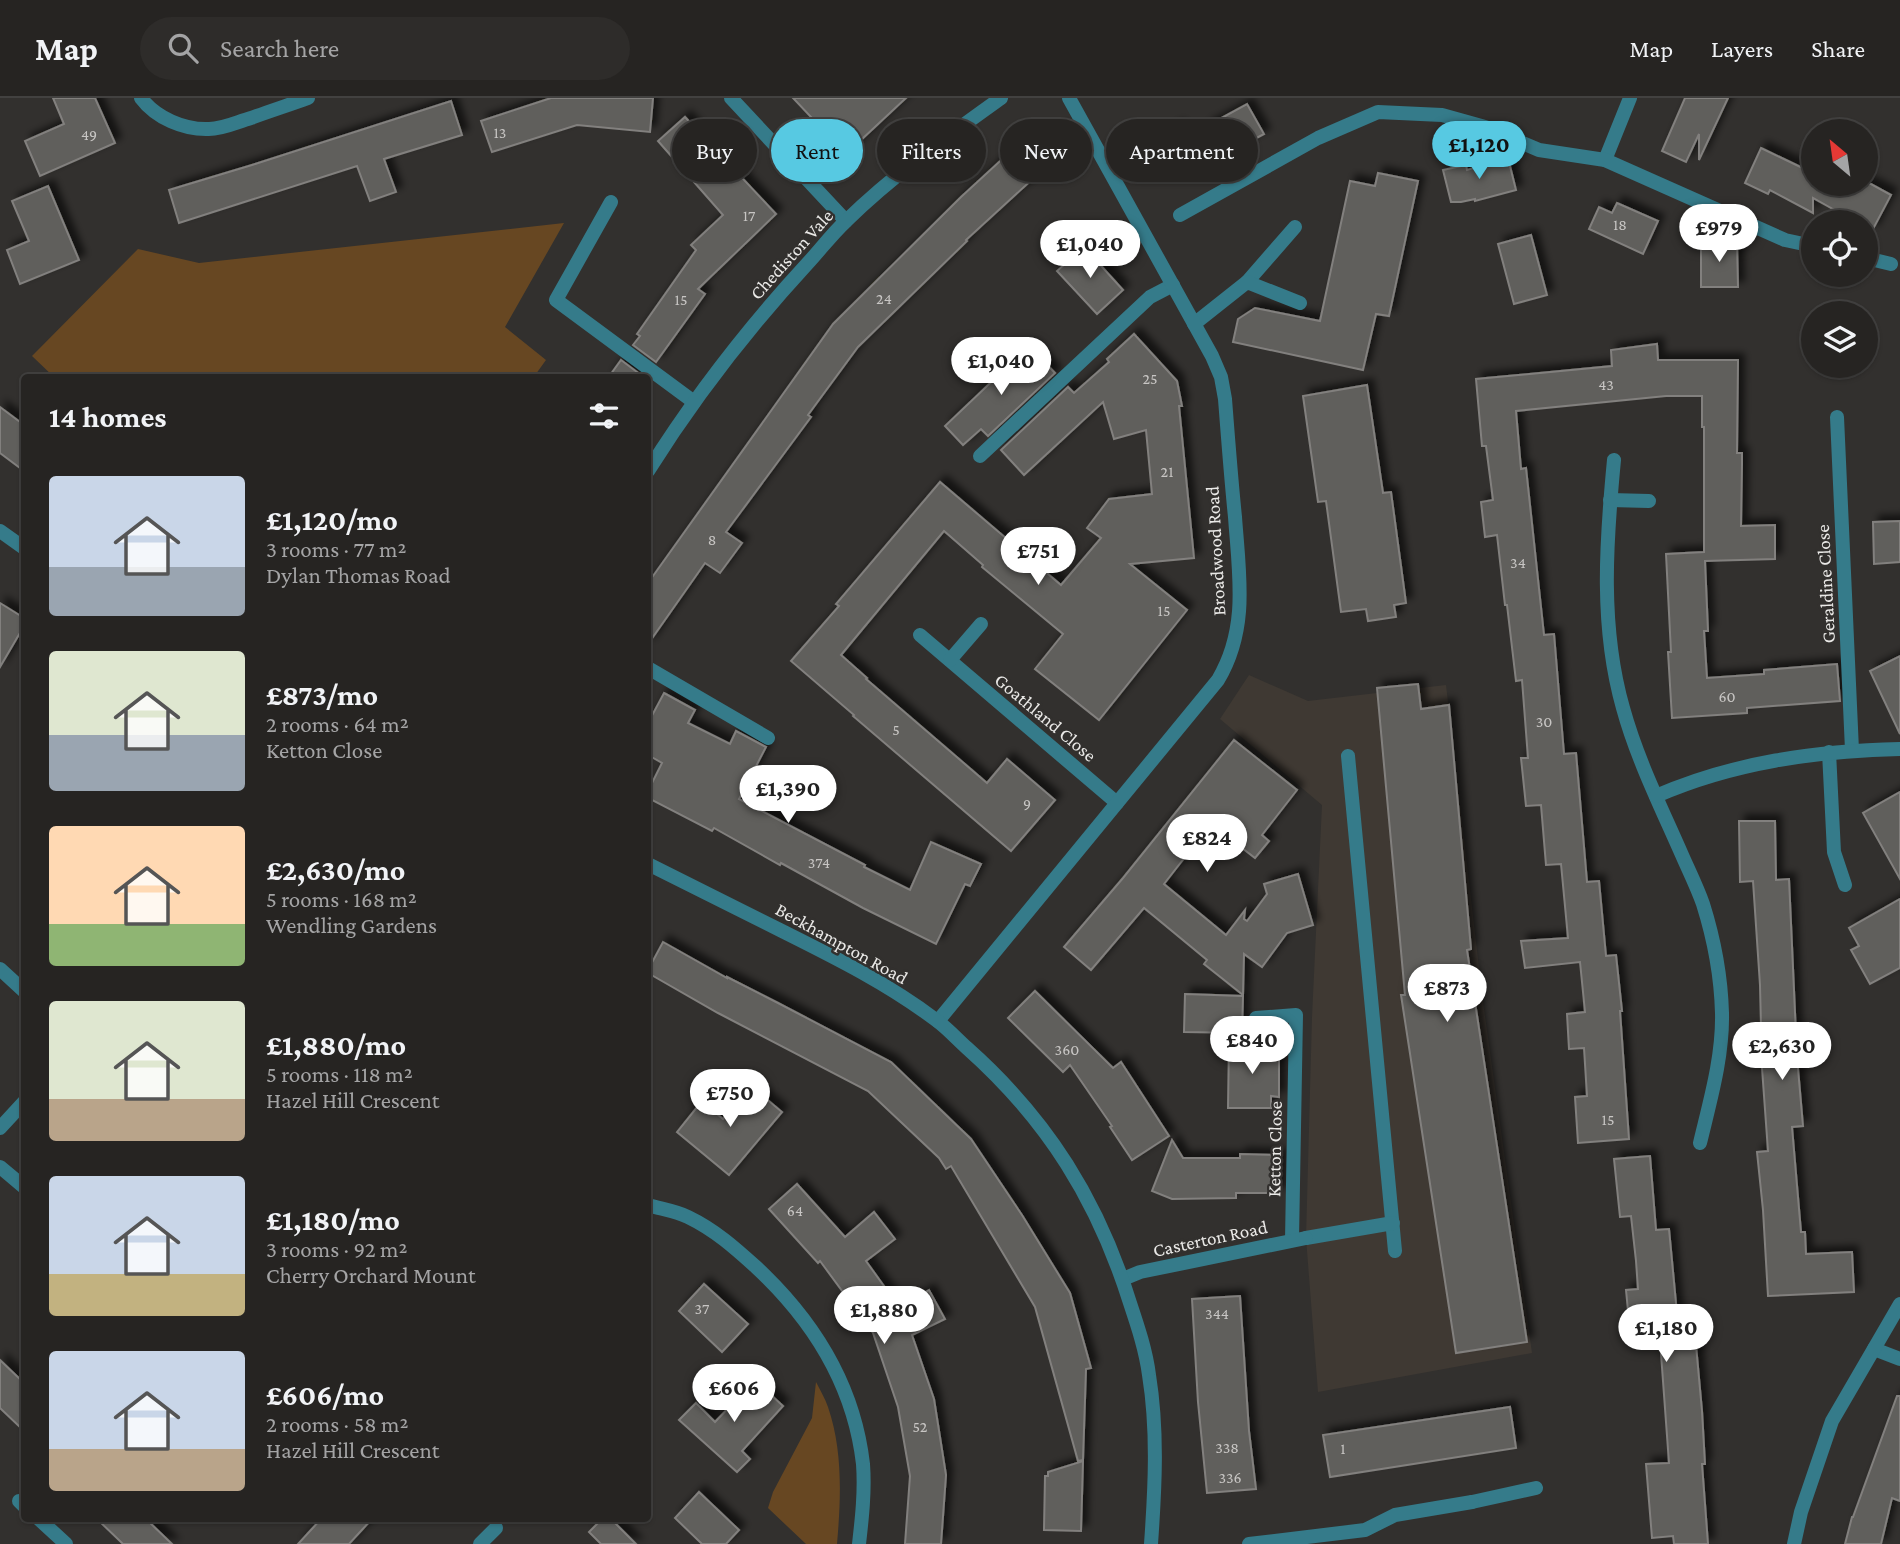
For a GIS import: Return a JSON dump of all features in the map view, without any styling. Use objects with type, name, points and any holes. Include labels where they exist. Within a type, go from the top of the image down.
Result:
[{"type":"street","points":[[141,98],[148,107],[175,123],[210,129],[227,126],[308,98]]},
{"type":"street","points":[[731,98],[846,221]]},
{"type":"street","name":"Chediston Vale","points":[[651,466],[726,359],[779,294],[846,221],[905,170],[1001,98]]},
{"type":"street","name":"Broadwood Road","points":[[938,1021],[1218,680],[1237,636],[1240,588],[1221,377],[1212,356],[1069,98]]},
{"type":"street","points":[[1605,160],[1630,98]]},
{"type":"street","points":[[1180,215],[1378,105],[1442,115],[1485,127],[1539,150],[1605,160],[1785,240],[1801,243]]},
{"type":"street","points":[[611,202],[556,300],[694,402]]},
{"type":"street","points":[[1194,324],[1247,282],[1295,227]]},
{"type":"street","points":[[1878,261],[1891,264]]},
{"type":"street","points":[[1247,282],[1300,303]]},
{"type":"street","points":[[980,456],[1150,297],[1173,285]]},
{"type":"street","name":"Geraldine Close","points":[[1837,417],[1852,750]]},
{"type":"street","points":[[1614,460],[1607,541],[1606,595],[1622,706],[1637,752],[1702,901],[1719,968],[1722,1015],[1717,1068],[1700,1143]]},
{"type":"street","points":[[1610,500],[1649,501]]},
{"type":"street","points":[[0,531],[21,546]]},
{"type":"street","points":[[950,660],[981,624]]},
{"type":"street","name":"Goathland Close","points":[[920,635],[1117,803]]},
{"type":"street","points":[[651,670],[768,738]]},
{"type":"street","points":[[1656,796],[1689,782],[1752,765],[1829,752],[1900,749]]},
{"type":"street","points":[[1829,752],[1834,852],[1845,885]]},
{"type":"street","points":[[1348,756],[1395,1251]]},
{"type":"street","name":"Beckhampton Road","points":[[651,866],[868,974],[938,1021],[990,1069],[1054,1145],[1073,1172],[1105,1236],[1123,1279],[1140,1334],[1149,1374],[1155,1429],[1156,1484],[1151,1544]]},
{"type":"street","points":[[0,969],[21,988]]},
{"type":"street","name":"Ketton Close","points":[[1256,1018],[1296,1015],[1299,1239]]},
{"type":"street","points":[[0,1128],[21,1105]]},
{"type":"street","points":[[0,1167],[21,1184]]},
{"type":"street","points":[[651,1206],[685,1216],[728,1241],[778,1287],[825,1349],[848,1398],[857,1431],[863,1466],[863,1508],[859,1544]]},
{"type":"street","name":"Casterton Road","points":[[1123,1279],[1140,1272],[1392,1223]]},
{"type":"street","points":[[1794,1544],[1801,1512],[1832,1422],[1900,1304]]},
{"type":"street","points":[[1874,1349],[1900,1359]]},
{"type":"street","points":[[1249,1544],[1365,1530],[1395,1515],[1536,1488]]},
{"type":"street","points":[[42,1522],[66,1544]]},
{"type":"street","points":[[480,1544],[496,1528]]},
{"type":"shaded area","points":[[564,223],[505,327],[546,360],[536,374],[51,374],[32,356],[138,249],[199,263]]},
{"type":"shaded area","points":[[1249,675],[1308,701],[1446,685],[1483,1002],[1532,1353],[1318,1392],[1306,1238],[1312,1017],[1322,805],[1220,719]]},
{"type":"shaded area","points":[[816,1382],[828,1407],[836,1441],[840,1492],[837,1544],[806,1544],[768,1508],[773,1492],[812,1418]]},
{"type":"building","points":[[53,98],[95,98],[115,143],[40,176],[25,141],[64,124]]},
{"type":"building","points":[[551,98],[653,98],[650,132],[577,125],[492,152],[481,121]]},
{"type":"building","points":[[793,98],[906,98],[884,119],[877,119],[877,125],[863,138],[863,119],[813,119]]},
{"type":"building","points":[[1685,98],[1728,98],[1699,160],[1699,134],[1686,162],[1662,151]]},
{"type":"building","points":[[451,101],[462,135],[384,159],[396,192],[370,201],[357,166],[179,223],[169,190]]},
{"type":"building","points":[[1247,104],[1256,119],[1220,119]]},
{"type":"building","points":[[1258,123],[1264,134],[1258,137]]},
{"type":"building","points":[[672,129],[672,157],[658,141]]},
{"type":"building","points":[[1761,148],[1801,167],[1801,196],[1878,196],[1878,188],[1891,195],[1878,220],[1878,210],[1834,210],[1813,198],[1813,210],[1807,210],[1770,190],[1768,194],[1745,183]]},
{"type":"building","points":[[1508,158],[1516,190],[1475,201],[1451,202],[1443,170],[1466,165],[1467,170]]},
{"type":"building","points":[[1000,161],[1000,182],[1029,182],[966,240],[858,347],[808,415],[811,417],[726,532],[742,543],[720,573],[705,563],[651,640],[651,579],[833,324],[961,197],[977,182],[986,182],[986,174]]},
{"type":"building","points":[[1378,173],[1418,181],[1389,316],[1376,314],[1363,370],[1233,342],[1238,319],[1255,308],[1320,321],[1350,181],[1375,186]]},
{"type":"building","points":[[694,182],[746,182],[776,214],[698,289],[705,294],[656,362],[633,345],[640,336],[637,334],[696,250],[691,245],[723,215]]},
{"type":"building","points":[[48,186],[79,260],[20,284],[7,250],[29,241],[12,201]]},
{"type":"building","points":[[1617,203],[1658,221],[1643,254],[1589,229],[1599,207],[1612,213]]},
{"type":"building","points":[[1531,235],[1547,295],[1514,304],[1498,244]]},
{"type":"building","points":[[1737,241],[1738,287],[1701,287],[1701,242]]},
{"type":"building","points":[[1084,247],[1123,290],[1097,314],[1057,271]]},
{"type":"building","points":[[1134,334],[1177,381],[1182,406],[1179,406],[1194,558],[1130,564],[1187,610],[1099,720],[1035,669],[1063,634],[982,567],[983,565],[944,531],[841,655],[987,783],[1007,759],[1055,800],[1011,851],[791,661],[940,482],[1061,585],[1101,538],[1087,528],[1109,499],[1152,494],[1146,430],[1114,439],[1103,402],[1024,475],[1001,450],[1068,387],[1074,393],[1109,362],[1107,359]]},
{"type":"building","points":[[1657,344],[1658,360],[1738,360],[1737,453],[1742,453],[1741,526],[1775,525],[1775,559],[1705,561],[1708,631],[1704,631],[1707,678],[1764,674],[1764,670],[1837,664],[1840,701],[1747,708],[1747,713],[1672,718],[1666,554],[1704,552],[1702,396],[1666,396],[1516,411],[1521,469],[1526,468],[1544,635],[1554,634],[1564,754],[1576,753],[1587,882],[1599,881],[1606,956],[1616,955],[1622,1011],[1629,1139],[1578,1143],[1575,1097],[1587,1096],[1584,1048],[1569,1049],[1567,1014],[1585,1012],[1580,962],[1525,968],[1521,941],[1568,938],[1561,864],[1546,865],[1541,805],[1526,806],[1521,758],[1528,758],[1522,680],[1516,681],[1497,535],[1485,537],[1481,502],[1493,500],[1486,446],[1482,446],[1476,379],[1612,366],[1611,350]]},
{"type":"building","points":[[1029,346],[1055,373],[988,436],[981,429],[963,445],[945,426]]},
{"type":"building","points":[[621,360],[640,374],[611,374]]},
{"type":"building","points":[[1367,385],[1383,493],[1391,492],[1406,603],[1394,605],[1396,617],[1368,621],[1366,609],[1341,612],[1326,501],[1318,502],[1303,396]]},
{"type":"building","points":[[0,407],[21,423],[21,469],[0,453]]},
{"type":"building","points":[[1900,521],[1900,562],[1874,564],[1873,522]]},
{"type":"building","points":[[0,603],[21,616],[21,631],[0,667]]},
{"type":"building","points":[[1900,656],[1900,734],[1870,671]]},
{"type":"building","points":[[1418,684],[1421,709],[1449,705],[1471,949],[1467,950],[1527,1342],[1456,1353],[1401,995],[1405,995],[1377,688]]},
{"type":"building","points":[[664,693],[695,710],[688,723],[730,744],[736,731],[766,747],[739,799],[910,890],[931,842],[981,864],[970,886],[965,884],[936,944],[781,863],[780,865],[714,828],[712,831],[651,800],[651,785],[662,763],[651,757],[651,717]]},
{"type":"building","points":[[1234,740],[1297,790],[1262,835],[1269,841],[1255,858],[1211,824],[1164,884],[1226,935],[1245,910],[1244,919],[1247,921],[1267,894],[1264,884],[1298,874],[1313,925],[1287,933],[1262,967],[1244,954],[1243,995],[1204,964],[1207,960],[1144,908],[1091,970],[1064,947]]},
{"type":"building","points":[[1900,792],[1900,879],[1863,813]]},
{"type":"building","points":[[1739,821],[1775,821],[1776,880],[1789,879],[1803,1126],[1792,1127],[1801,1232],[1805,1232],[1806,1254],[1852,1252],[1854,1292],[1768,1296],[1757,1152],[1768,1151],[1760,985],[1753,881],[1740,882]]},
{"type":"building","points":[[1900,899],[1900,968],[1870,984],[1851,950],[1859,946],[1849,928]]},
{"type":"building","points":[[663,942],[891,1062],[971,1139],[1070,1293],[1091,1368],[1086,1369],[1083,1460],[1078,1461],[1035,1307],[951,1166],[946,1169],[939,1158],[868,1091],[651,975],[651,964]]},
{"type":"building","points":[[1035,991],[1113,1068],[1121,1062],[1169,1136],[1132,1160],[1070,1065],[1063,1072],[1008,1018]]},
{"type":"building","points":[[1185,994],[1243,996],[1242,1033],[1184,1032]]},
{"type":"building","points":[[1229,1040],[1260,1041],[1260,1053],[1279,1053],[1279,1097],[1271,1096],[1271,1108],[1228,1108]]},
{"type":"building","points":[[751,1086],[782,1112],[729,1175],[677,1132],[702,1101],[723,1119]]},
{"type":"building","points":[[1172,1140],[1183,1158],[1240,1158],[1240,1154],[1280,1155],[1279,1193],[1236,1193],[1236,1198],[1172,1199],[1152,1191]]},
{"type":"building","points":[[1650,1156],[1656,1230],[1669,1229],[1679,1335],[1695,1334],[1702,1411],[1705,1464],[1702,1464],[1708,1544],[1674,1544],[1673,1536],[1652,1538],[1646,1464],[1669,1463],[1660,1340],[1631,1342],[1626,1290],[1638,1289],[1636,1261],[1631,1216],[1620,1217],[1614,1159]]},
{"type":"building","points":[[797,1184],[845,1237],[874,1212],[895,1239],[866,1261],[899,1307],[929,1290],[945,1319],[912,1335],[934,1399],[946,1475],[941,1544],[905,1544],[910,1476],[898,1407],[873,1333],[820,1261],[818,1263],[769,1209]]},
{"type":"building","points":[[704,1284],[748,1324],[722,1352],[679,1311]]},
{"type":"building","points":[[1240,1296],[1249,1431],[1256,1489],[1207,1493],[1192,1299]]},
{"type":"building","points":[[0,1360],[21,1380],[21,1428],[0,1408]]},
{"type":"building","points":[[755,1380],[783,1406],[742,1451],[750,1459],[737,1472],[679,1420],[696,1403],[715,1422]]},
{"type":"building","points":[[1897,1396],[1900,1396],[1900,1501],[1892,1498],[1881,1544],[1845,1544],[1852,1517]]},
{"type":"building","points":[[1510,1407],[1516,1448],[1330,1477],[1323,1435]]},
{"type":"building","points":[[1083,1461],[1081,1531],[1044,1530],[1045,1476],[1048,1476],[1048,1472]]},
{"type":"building","points":[[699,1492],[739,1530],[726,1544],[702,1544],[675,1518]]},
{"type":"building","points":[[100,1522],[149,1522],[172,1544],[123,1544]]},
{"type":"building","points":[[318,1522],[369,1522],[349,1544],[298,1544]]},
{"type":"building","points":[[599,1522],[614,1522],[636,1544],[601,1544],[589,1532]]}]
